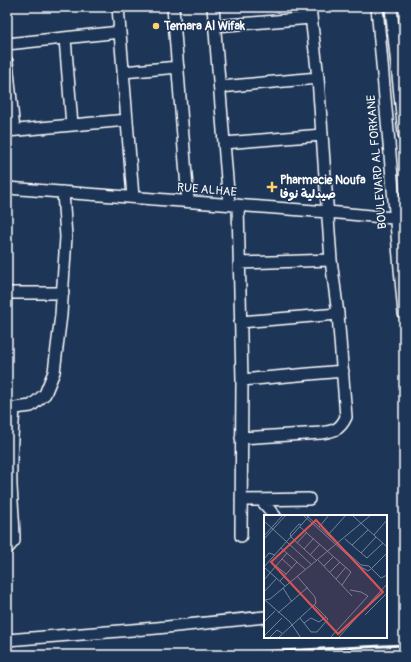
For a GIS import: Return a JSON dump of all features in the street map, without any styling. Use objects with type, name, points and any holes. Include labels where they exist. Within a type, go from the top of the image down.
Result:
[{"type":"street","points":[[118,7],[133,197]]},
{"type":"street","points":[[173,7],[188,201]]},
{"type":"street","points":[[213,7],[224,143],[233,205],[239,263],[242,380],[241,536]]},
{"type":"street","name":"BOULEVARD AL FORKANE","points":[[377,7],[400,219],[404,314]]},
{"type":"street","points":[[392,7],[400,48],[404,132]]},
{"type":"street","points":[[215,26],[311,12],[318,78],[331,260],[338,314],[346,417],[343,424],[338,429],[330,432],[241,438]]},
{"type":"street","points":[[7,44],[120,32]]},
{"type":"street","points":[[65,38],[72,125]]},
{"type":"street","points":[[7,62],[11,130],[127,120]]},
{"type":"street","points":[[123,72],[178,67]]},
{"type":"street","points":[[220,87],[318,78]]},
{"type":"street","points":[[224,143],[322,135]]},
{"type":"street","name":"RUE ALHAE","points":[[7,188],[328,212],[400,219]]},
{"type":"street","points":[[7,549],[14,542],[11,521],[11,409],[31,406],[45,394],[54,372],[63,293],[66,237],[63,192]]},
{"type":"street","points":[[239,263],[331,260]]},
{"type":"street","points":[[7,293],[63,293]]},
{"type":"street","points":[[240,322],[338,314]]},
{"type":"street","points":[[242,380],[343,372]]},
{"type":"street","points":[[241,500],[309,499]]},
{"type":"street","points":[[261,500],[274,515]]},
{"type":"street","points":[[7,640],[158,628],[264,617]]},
{"type":"railway","points":[[195,655],[404,645]]},
{"type":"place","name":"Temara Al Wifak","points":[[156,26]]},
{"type":"place","name":"Pharmacie Noufa صيدلية نوفا","points":[[272,187]]}]
